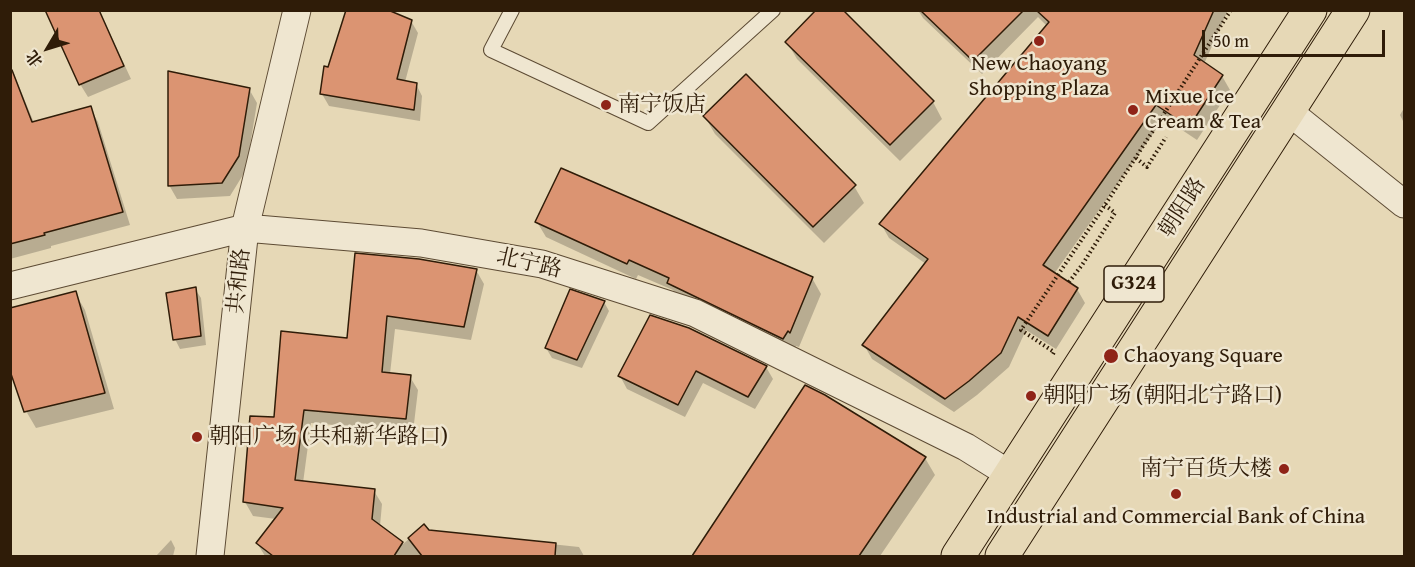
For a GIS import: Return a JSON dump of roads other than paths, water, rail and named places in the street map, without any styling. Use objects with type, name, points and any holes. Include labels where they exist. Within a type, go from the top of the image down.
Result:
[{"type":"main road","name":"朝阳路","points":[[958,556],[1310,10]]},
{"type":"main road","name":"朝阳路","points":[[1002,556],[1353,10]]},
{"type":"street","name":"共和路","points":[[210,556],[245,228],[297,10]]},
{"type":"street","points":[[1288,111],[1404,204]]},
{"type":"street","name":"北宁路","points":[[10,286],[245,228],[421,243],[542,264],[695,313],[966,447],[1011,475]]},
{"type":"lane","points":[[512,10],[491,50],[648,123],[773,10]]},
{"type":"place","name":"New Chaoyang Shopping Plaza","points":[[1039,41]]},
{"type":"place","name":"南宁饭店","points":[[606,105]]},
{"type":"place","name":"Mixue Ice Cream & Tea","points":[[1133,110]]},
{"type":"place","name":"Chaoyang Square","points":[[1111,356]]},
{"type":"place","name":"朝阳广场 (朝阳北宁路口)","points":[[1031,396]]},
{"type":"place","name":"朝阳广场 (共和新华路口)","points":[[197,437]]},
{"type":"place","name":"南宁百货大楼","points":[[1284,469]]},
{"type":"place","name":"Industrial and Commercial Bank of China","points":[[1176,494]]}]
